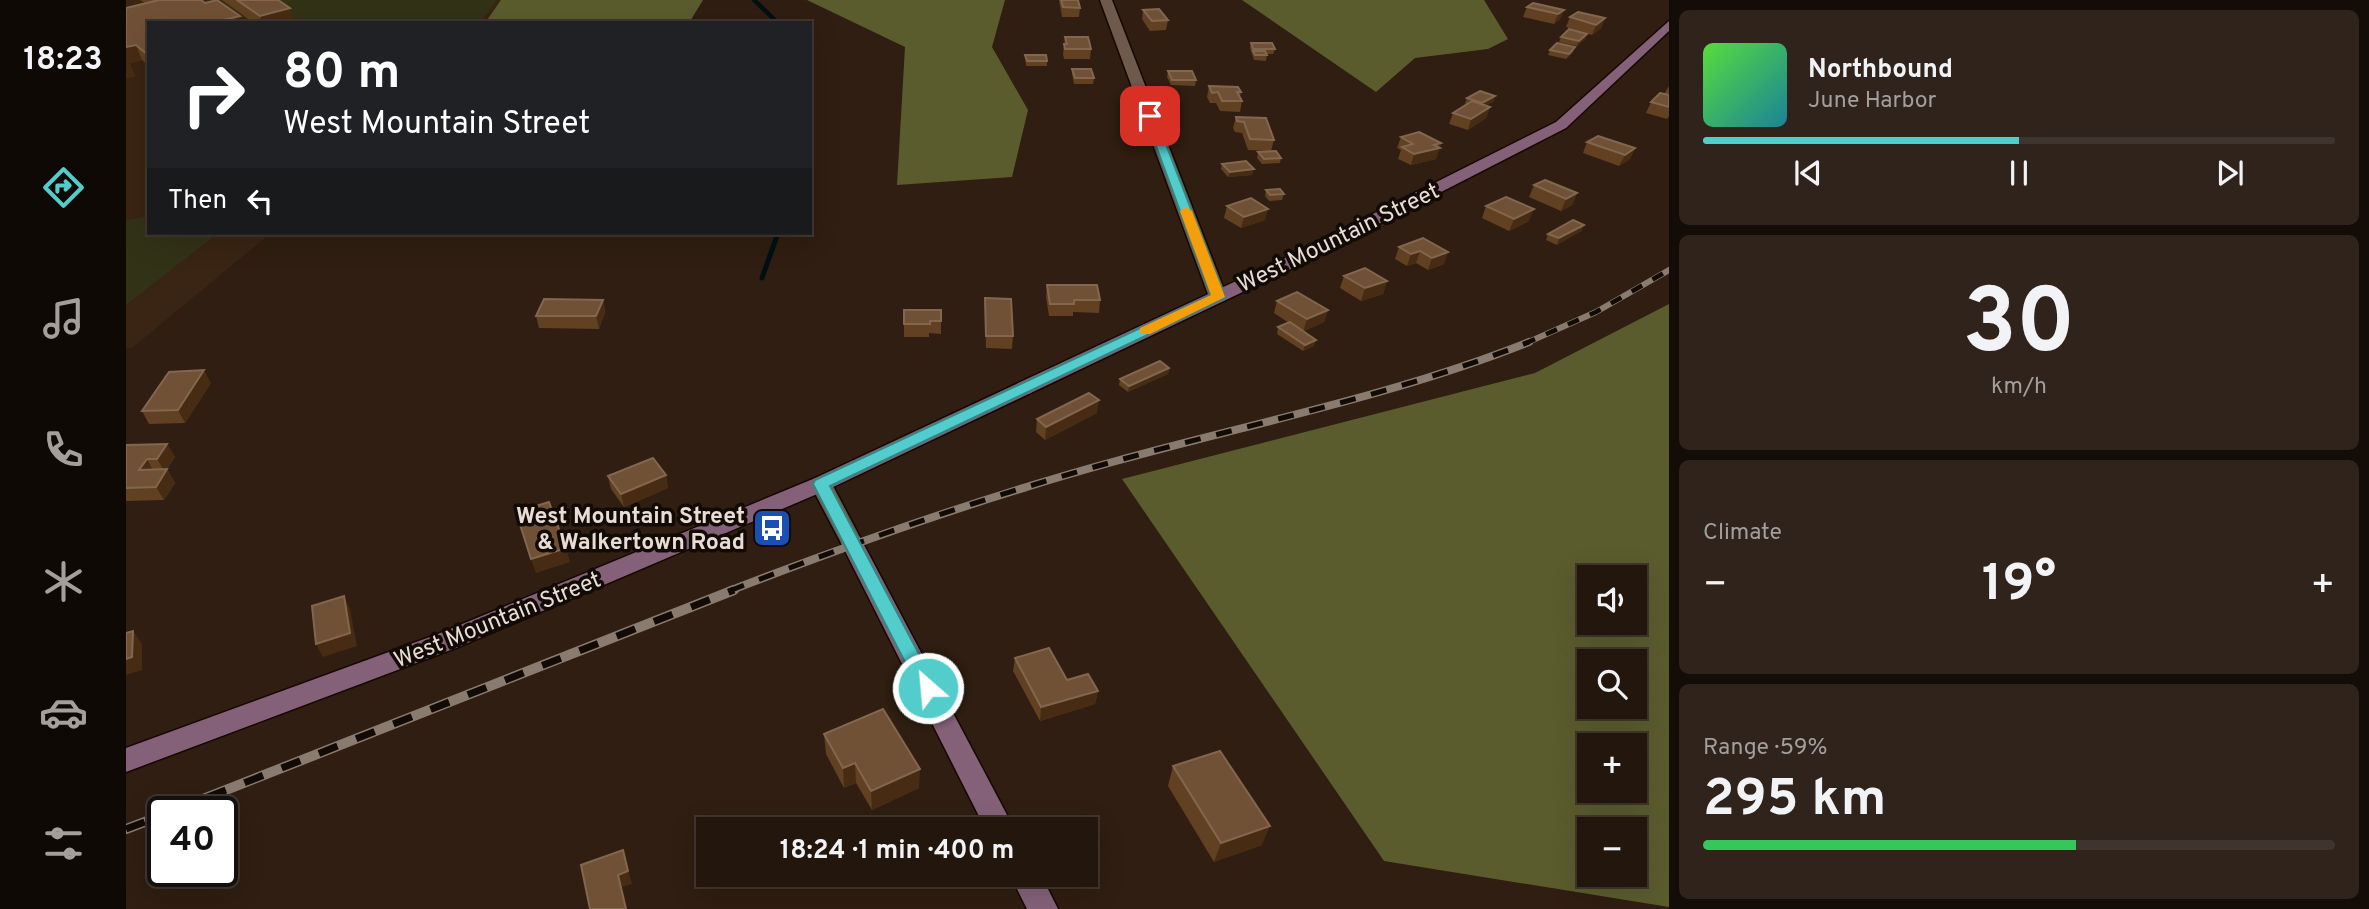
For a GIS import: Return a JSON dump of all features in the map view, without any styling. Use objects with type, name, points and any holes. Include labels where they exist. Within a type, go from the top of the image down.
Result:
[{"type":"main road","name":"West Mountain Street","points":[[126,760],[447,641],[821,484],[1218,297],[1561,125],[1666,33]]},
{"type":"main road","points":[[852,543],[994,817]]},
{"type":"main road","points":[[1031,887],[1043,909]]},
{"type":"street","points":[[1106,0],[1218,297]]},
{"type":"street","points":[[821,484],[852,543]]},
{"type":"shaded area","points":[[126,0],[515,0],[498,21],[147,21],[147,235],[269,235],[132,348],[126,348]]},
{"type":"green space","points":[[220,0],[497,0],[481,21],[249,21]]},
{"type":"green space","points":[[501,0],[703,0],[690,21],[486,21]]},
{"type":"green space","points":[[807,0],[1005,0],[992,47],[1028,110],[1012,177],[897,185],[905,47]]},
{"type":"green space","points":[[1242,0],[1484,0],[1508,39],[1488,49],[1415,58],[1376,92]]},
{"type":"green space","points":[[147,216],[147,235],[215,235],[126,305],[126,220]]},
{"type":"green space","points":[[1669,304],[1669,907],[1384,861],[1122,479],[1535,373]]},
{"type":"building","points":[[159,0],[201,0],[205,3],[217,0],[240,16],[219,21],[147,21],[147,54],[136,45],[126,47],[126,8]]},
{"type":"building","points":[[237,0],[278,0],[290,8],[260,16]]},
{"type":"building","points":[[1061,0],[1078,0],[1080,8],[1063,7]]},
{"type":"building","points":[[1533,3],[1564,10],[1558,14],[1527,7]]},
{"type":"building","points":[[1159,9],[1168,20],[1152,21],[1143,10]]},
{"type":"building","points":[[1578,12],[1605,18],[1596,25],[1570,17]]},
{"type":"building","points":[[1569,29],[1587,34],[1579,41],[1561,37]]},
{"type":"building","points":[[1065,37],[1088,37],[1091,49],[1065,49]]},
{"type":"building","points":[[1251,43],[1272,43],[1275,49],[1253,49]]},
{"type":"building","points":[[1557,43],[1575,47],[1569,54],[1550,50]]},
{"type":"building","points":[[1253,51],[1265,51],[1267,55],[1255,55]]},
{"type":"building","points":[[1025,55],[1046,55],[1047,61],[1027,61]]},
{"type":"building","points":[[1072,69],[1091,69],[1094,78],[1075,78]]},
{"type":"building","points":[[1168,71],[1192,71],[1196,80],[1172,80]]},
{"type":"building","points":[[1209,86],[1238,87],[1241,92],[1237,92],[1242,101],[1222,101],[1218,92],[1212,93]]},
{"type":"building","points":[[1480,91],[1495,96],[1482,103],[1467,98]]},
{"type":"building","points":[[1660,93],[1669,95],[1669,107],[1651,102]]},
{"type":"building","points":[[1472,101],[1490,107],[1471,119],[1453,113]]},
{"type":"building","points":[[1236,117],[1266,118],[1274,140],[1250,139],[1244,122],[1237,121]]},
{"type":"building","points":[[1419,132],[1441,143],[1434,145],[1440,148],[1414,154],[1402,147],[1413,144],[1401,137]]},
{"type":"building","points":[[1598,136],[1635,148],[1625,155],[1587,142]]},
{"type":"building","points":[[1276,151],[1281,158],[1264,159],[1258,152]]},
{"type":"building","points":[[1246,161],[1254,169],[1230,172],[1222,164]]},
{"type":"building","points":[[1545,180],[1577,193],[1566,199],[1534,185]]},
{"type":"building","points":[[1280,189],[1284,194],[1270,195],[1266,190]]},
{"type":"building","points":[[1506,197],[1534,209],[1514,219],[1486,206]]},
{"type":"building","points":[[1251,198],[1268,209],[1244,217],[1227,206]]},
{"type":"building","points":[[1573,220],[1584,225],[1559,238],[1548,234]]},
{"type":"building","points":[[1423,238],[1448,252],[1432,258],[1420,251],[1411,254],[1399,247]]},
{"type":"building","points":[[1365,268],[1387,281],[1365,288],[1344,276]]},
{"type":"building","points":[[1047,285],[1097,285],[1100,300],[1050,304]]},
{"type":"building","points":[[1297,292],[1328,310],[1307,319],[1277,301]]},
{"type":"building","points":[[985,298],[1011,299],[1013,336],[986,336]]},
{"type":"building","points":[[544,299],[603,300],[596,316],[536,316]]},
{"type":"building","points":[[904,310],[941,310],[941,321],[930,321],[930,324],[904,324]]},
{"type":"building","points":[[1290,322],[1316,340],[1305,345],[1278,327]]},
{"type":"building","points":[[1160,361],[1169,368],[1129,386],[1120,379]]},
{"type":"building","points":[[204,370],[178,410],[142,411],[169,372]]},
{"type":"building","points":[[1089,393],[1099,400],[1046,427],[1037,419]]},
{"type":"building","points":[[167,444],[157,459],[147,459],[139,470],[167,469],[156,487],[126,488],[126,445]]},
{"type":"building","points":[[653,458],[666,475],[621,494],[608,476]]},
{"type":"building","points":[[549,502],[566,548],[531,559],[516,512]]},
{"type":"building","points":[[344,596],[350,633],[316,644],[312,606]]},
{"type":"building","points":[[133,631],[132,657],[126,659],[126,633]]},
{"type":"building","points":[[1049,648],[1067,680],[1088,674],[1098,691],[1041,707],[1015,658]]},
{"type":"building","points":[[883,709],[920,769],[871,791],[855,763],[843,768],[824,734]]},
{"type":"building","points":[[1220,751],[1270,826],[1221,843],[1173,766]]},
{"type":"building","points":[[623,850],[628,871],[618,875],[626,909],[590,909],[581,865]]},
{"type":"waterway","points":[[754,0],[776,21]]},
{"type":"waterway","points":[[762,278],[777,235]]},
{"type":"railway","points":[[1526,343],[1596,312],[1669,270]]},
{"type":"railway","points":[[729,591],[969,505],[1116,461],[1428,378],[1526,343]]},
{"type":"railway","points":[[211,796],[734,590]]},
{"type":"railway","points":[[126,829],[147,821]]},
{"type":"slow traffic","points":[[1145,331],[1218,297],[1186,211]]},
{"type":"place","name":"West Mountain Street & Walkertown Road","points":[[772,528]]},
{"type":"route","points":[[928,688],[821,484],[1218,297],[1150,116]]}]
